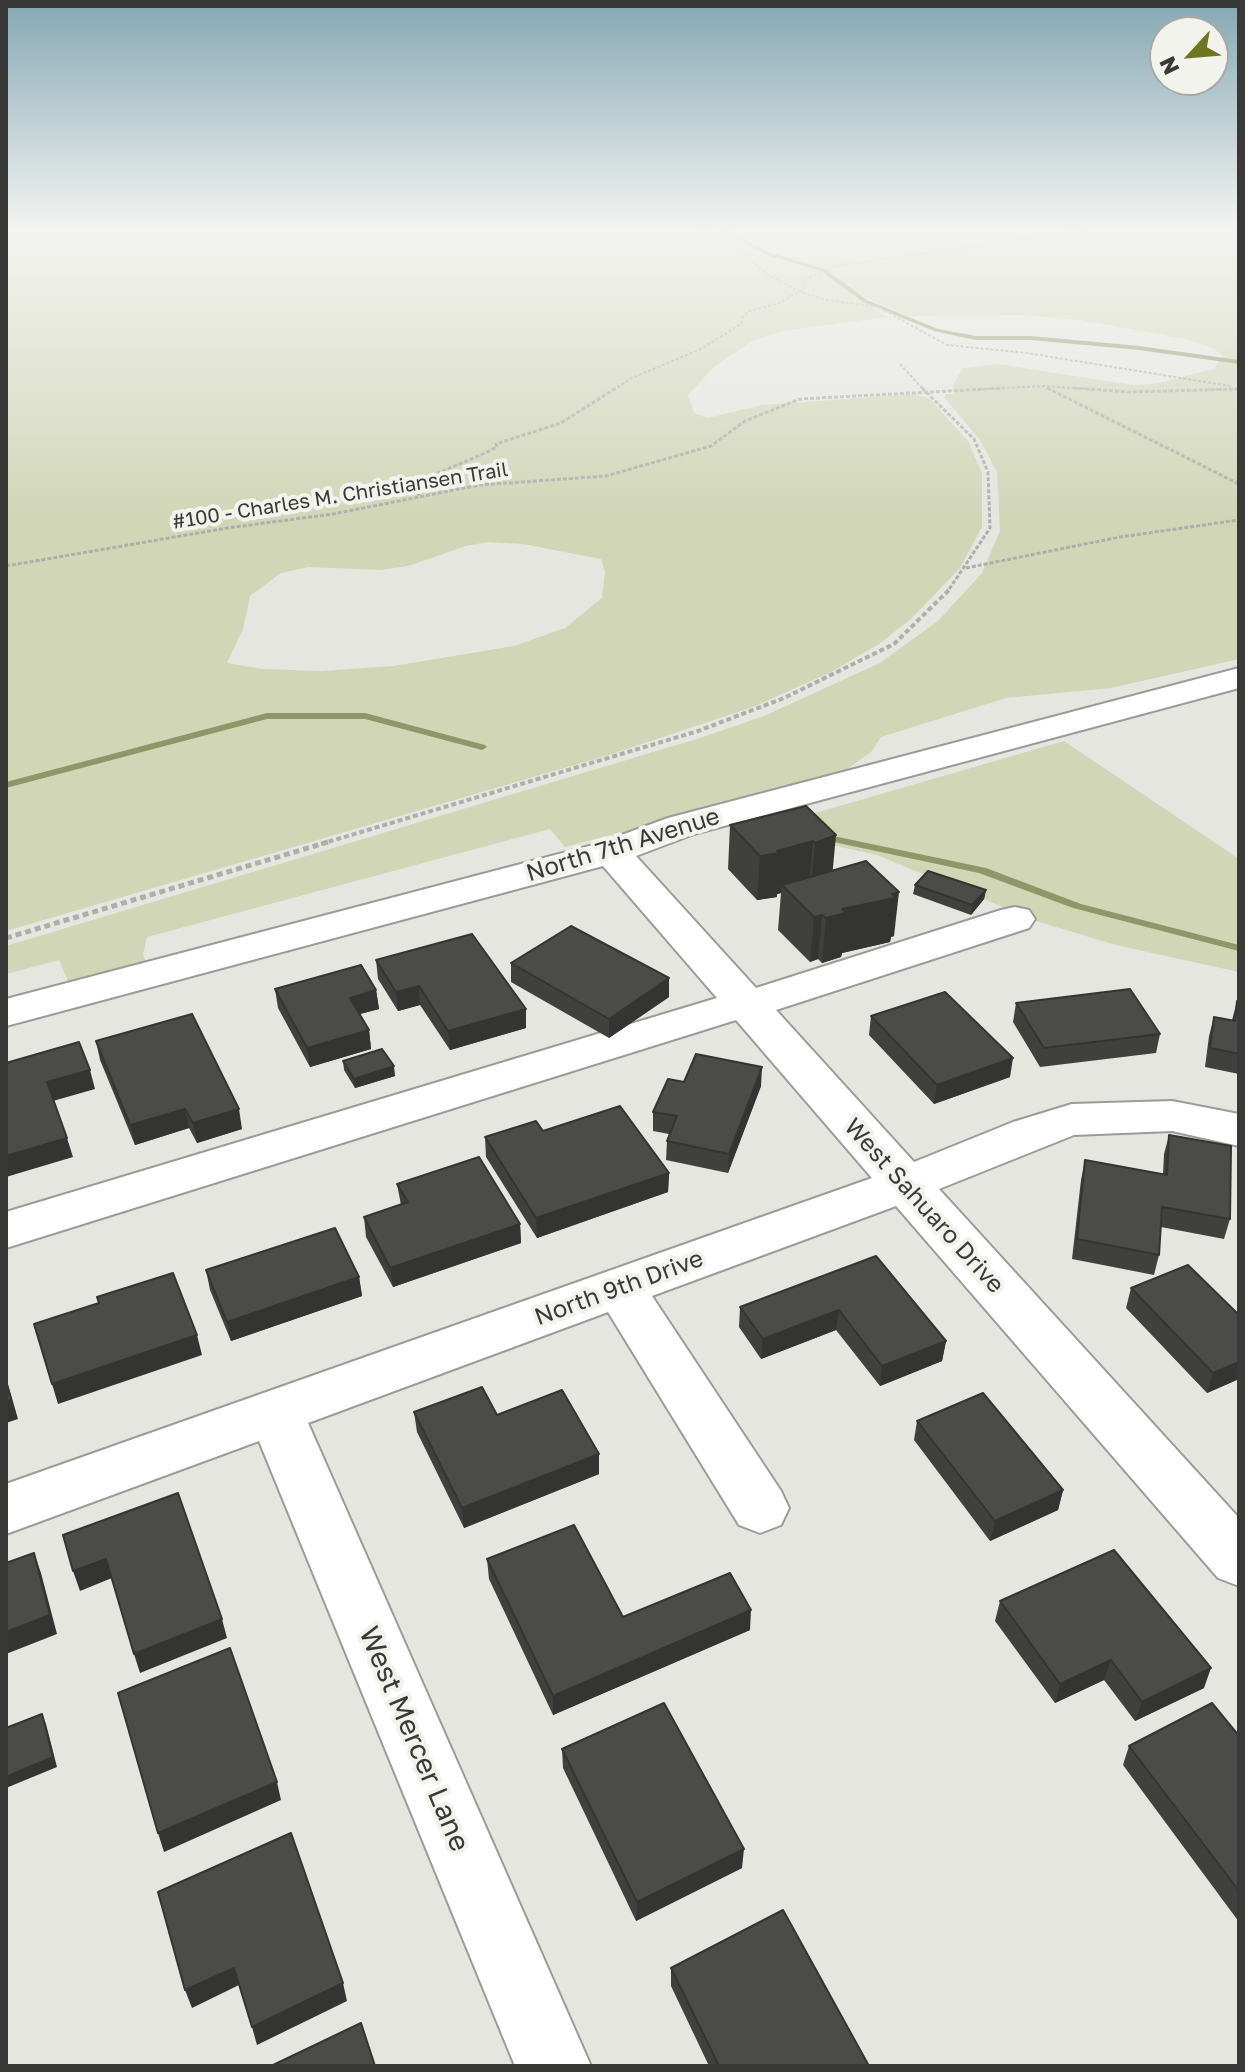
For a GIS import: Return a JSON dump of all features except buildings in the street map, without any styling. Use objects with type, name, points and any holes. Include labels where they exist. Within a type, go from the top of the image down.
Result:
[{"type":"street","name":"North 7th Avenue","points":[[6,1013],[611,852],[681,826],[1239,678]]},
{"type":"street","name":"West Sahuaro Drive","points":[[611,852],[1239,1560]]},
{"type":"street","points":[[6,1230],[1015,919]]},
{"type":"street","name":"North 9th Drive","points":[[6,1509],[905,1184],[1030,1133],[1072,1120],[1172,1116],[1239,1130]]},
{"type":"street","points":[[619,1287],[760,1508]]},
{"type":"street","name":"West Mercer Lane","points":[[275,1412],[553,2066]]},
{"type":"path","points":[[421,496],[411,490],[416,482],[483,454],[497,447],[496,444],[561,423],[632,378],[701,349],[737,327]]},
{"type":"path","points":[[914,327],[947,345],[1027,353],[1239,388]]},
{"type":"path","points":[[6,938],[546,779],[712,726],[784,698],[894,644],[944,597],[990,528],[988,472],[974,439],[926,390],[912,380],[900,364]]},
{"type":"path","points":[[1043,386],[1239,484]]},
{"type":"path","name":"#100 - Charles M. Christiansen Trail","points":[[6,566],[215,530],[333,514],[480,485],[606,476],[711,446],[745,421],[800,399],[1043,386],[1129,392],[1239,388]]},
{"type":"path","points":[[965,568],[1120,537],[1239,520]]},
{"type":"green space","points":[[6,327],[814,327],[782,331],[752,341],[715,366],[688,395],[694,413],[708,418],[762,405],[916,394],[930,399],[968,441],[982,473],[982,527],[960,568],[911,619],[879,644],[831,672],[753,707],[612,754],[6,931]],"holes":[[[488,542],[523,544],[601,559],[605,572],[602,598],[565,628],[514,646],[393,666],[322,671],[262,669],[227,663],[243,629],[250,596],[281,573],[309,567],[380,570],[408,566],[466,546]]]},
{"type":"green space","points":[[1117,327],[1239,327],[1239,659],[1111,688],[1006,698],[881,737],[871,752],[846,770],[730,804],[565,847],[550,829],[147,937],[143,955],[148,967],[71,988],[59,960],[6,974],[6,946],[700,738],[764,716],[880,663],[938,621],[982,573],[1000,531],[997,472],[980,440],[945,398],[945,394],[954,394],[953,385],[963,368],[999,364],[1132,385],[1155,384],[1213,369],[1223,356],[1214,349],[1186,339]]},
{"type":"green space","points":[[1064,741],[1239,859],[1239,972],[1116,945],[1039,922],[877,855],[760,829]]},
{"type":"waterway","points":[[928,327],[976,338],[1031,338],[1139,348],[1239,362]]},
{"type":"waterway","points":[[6,785],[267,716],[365,716],[482,747]]},
{"type":"waterway","points":[[819,836],[982,870],[1077,906],[1239,948]]}]
